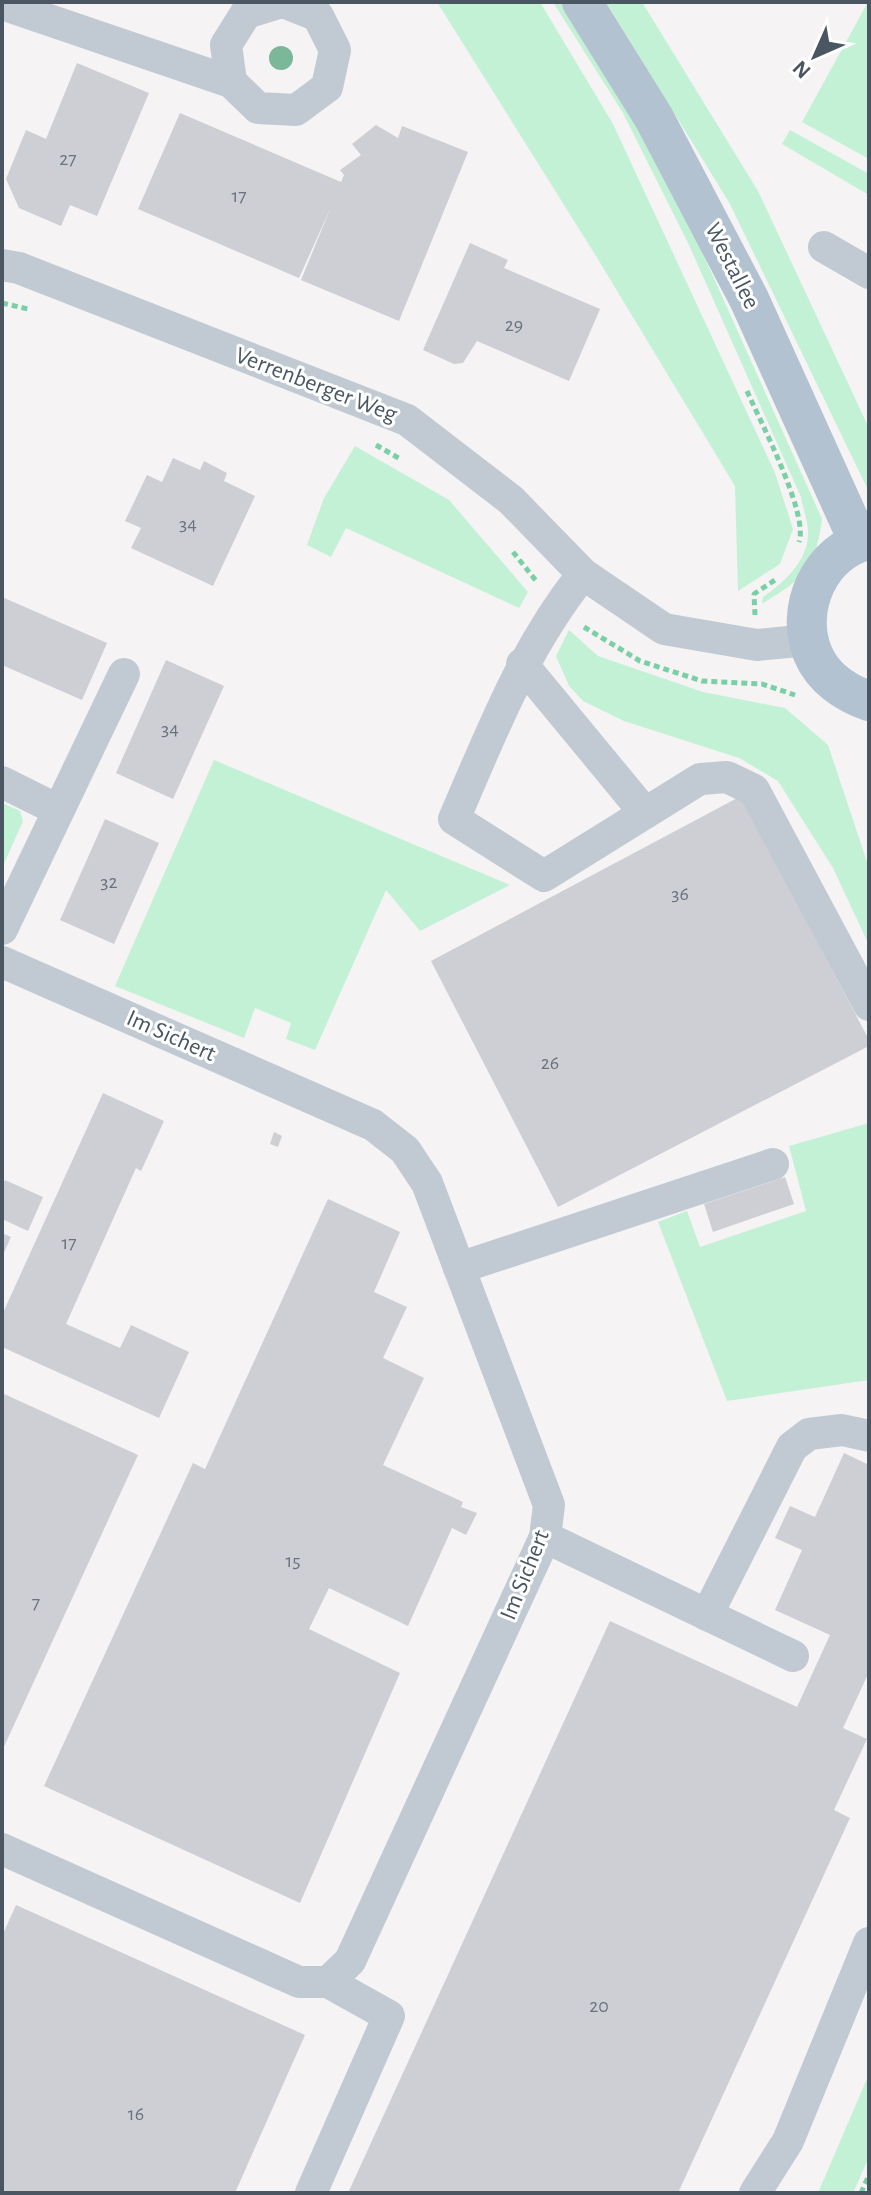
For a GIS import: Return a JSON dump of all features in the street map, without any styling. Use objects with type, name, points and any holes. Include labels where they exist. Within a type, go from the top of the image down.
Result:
[{"type":"main road","name":"Westallee","points":[[582,2],[654,118],[749,299],[864,541]]},
{"type":"main road","points":[[864,541],[836,556],[818,576],[808,602],[806,629],[813,655],[829,677],[851,695],[869,701]]},
{"type":"street","points":[[2,4],[231,82],[258,108],[296,110],[327,87],[335,50],[318,16],[282,2],[246,13],[226,45],[231,82]]},
{"type":"street","points":[[824,247],[869,273]]},
{"type":"street","name":"Verrenberger Weg","points":[[2,265],[19,268],[407,420],[511,500],[583,574],[664,629],[757,645],[809,640]]},
{"type":"street","points":[[583,574],[557,606],[522,664],[454,819],[544,876],[700,779],[727,777],[754,790],[869,1005]]},
{"type":"street","points":[[522,664],[645,813]]},
{"type":"street","points":[[2,929],[124,674]]},
{"type":"street","points":[[2,782],[58,810]]},
{"type":"street","name":"Im Sichert","points":[[2,962],[373,1125],[405,1150],[427,1183],[549,1505],[545,1537],[350,1961],[328,1982]]},
{"type":"street","points":[[459,1268],[773,1164]]},
{"type":"street","points":[[707,1615],[792,1447],[809,1434],[842,1430],[869,1436]]},
{"type":"street","points":[[545,1537],[793,1656]]},
{"type":"street","points":[[2,1849],[299,1982],[328,1982],[389,2016],[311,2193]]},
{"type":"street","points":[[755,2193],[788,2141],[869,1943]]},
{"type":"path","points":[[2,303],[42,313]]},
{"type":"path","points":[[745,385],[795,501],[801,536],[797,548]]},
{"type":"path","points":[[368,441],[409,464]]},
{"type":"path","points":[[512,551],[557,606],[591,633],[640,661],[702,681],[762,684],[796,696]]},
{"type":"path","points":[[762,684],[754,594],[775,581],[784,570]]},
{"type":"path","points":[[861,2193],[869,2175]]},
{"type":"green space","points":[[437,2],[540,2],[613,124],[775,473],[793,529],[780,564],[738,591],[735,486]]},
{"type":"green space","points":[[553,2],[566,2],[650,136],[822,519],[816,550],[805,571],[762,604],[763,597],[792,571],[807,546],[808,527],[801,497],[689,245],[623,113]]},
{"type":"green space","points":[[606,2],[642,2],[758,191],[869,428],[869,492],[730,204]]},
{"type":"green space","points":[[869,2],[869,159],[802,122]]},
{"type":"green space","points":[[790,130],[869,174],[869,195],[782,144]]},
{"type":"green space","points":[[355,446],[449,500],[528,592],[519,608],[346,528],[331,557],[307,545],[324,498]]},
{"type":"green space","points":[[569,630],[598,656],[703,692],[785,708],[828,745],[869,868],[869,945],[833,868],[778,781],[739,758],[624,721],[583,701],[569,686],[556,656]]},
{"type":"green space","points":[[214,760],[510,885],[420,931],[386,890],[315,1050],[286,1039],[291,1023],[255,1008],[244,1038],[115,986]]},
{"type":"green space","points":[[2,803],[20,811],[23,821],[2,868]]},
{"type":"green space","points":[[869,1123],[869,1380],[727,1401],[658,1222],[687,1211],[700,1247],[806,1211],[789,1146]]},
{"type":"green space","points":[[869,2074],[869,2157],[853,2193],[818,2193]]},
{"type":"building","points":[[77,63],[149,93],[97,216],[70,205],[61,226],[19,208],[6,179],[26,130],[46,139]]},
{"type":"building","points":[[180,113],[341,182],[344,175],[340,170],[361,155],[352,144],[376,125],[398,138],[402,126],[468,152],[399,321],[301,280],[331,207],[299,278],[138,209]]},
{"type":"building","points":[[470,243],[508,260],[504,268],[600,309],[569,381],[477,341],[463,363],[454,364],[423,350]]},
{"type":"building","points":[[173,458],[200,470],[204,461],[227,473],[224,481],[255,496],[213,586],[131,548],[141,528],[125,521],[147,475],[162,482]]},
{"type":"building","points":[[2,597],[107,643],[82,700],[2,665]]},
{"type":"building","points":[[166,660],[224,686],[173,799],[116,773]]},
{"type":"building","points":[[741,796],[869,1040],[869,1046],[558,1207],[431,961]]},
{"type":"building","points":[[105,819],[159,843],[114,944],[60,920]]},
{"type":"building","points":[[103,1093],[164,1121],[141,1171],[136,1168],[66,1324],[120,1348],[131,1325],[189,1352],[159,1418],[2,1347],[2,1315]]},
{"type":"building","points":[[274,1132],[282,1136],[278,1147],[270,1144]]},
{"type":"building","points":[[785,1177],[794,1204],[713,1232],[704,1204]]},
{"type":"building","points":[[5,1180],[43,1197],[28,1231],[2,1219],[2,1186]]},
{"type":"building","points":[[328,1199],[400,1232],[374,1292],[407,1307],[383,1358],[424,1378],[383,1465],[463,1502],[461,1507],[477,1513],[466,1535],[452,1528],[408,1626],[329,1588],[309,1629],[400,1673],[300,1903],[44,1786],[193,1463],[205,1469]]},
{"type":"building","points":[[2,1233],[11,1237],[2,1257]]},
{"type":"building","points":[[2,1393],[138,1455],[2,1751]]},
{"type":"building","points":[[844,1453],[869,1465],[869,1672],[843,1728],[867,1739],[834,1810],[850,1818],[678,2193],[348,2193],[610,1621],[797,1707],[830,1635],[775,1610],[802,1550],[775,1538],[790,1506],[815,1517]]},
{"type":"building","points":[[16,1905],[305,2035],[235,2193],[2,2193],[2,1936]]}]
